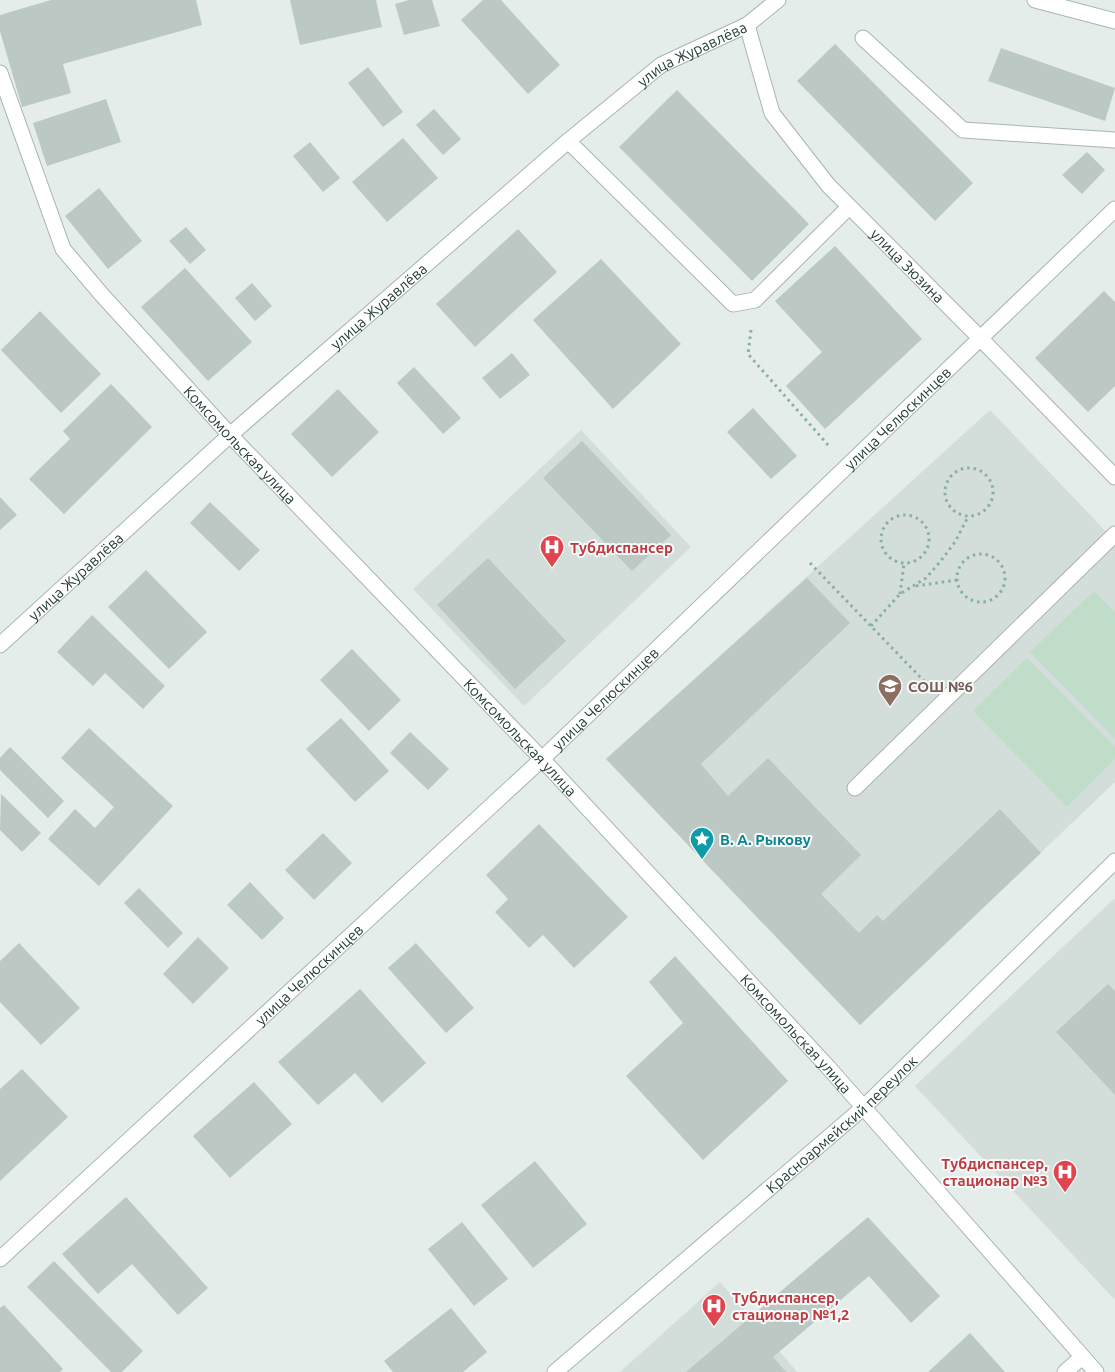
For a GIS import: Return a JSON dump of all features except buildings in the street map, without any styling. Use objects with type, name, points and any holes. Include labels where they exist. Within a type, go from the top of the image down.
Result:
[{"type":"street","name":"улица Журавлёва","points":[[0,645],[230,435],[568,141],[661,65],[747,25],[778,0]]},
{"type":"street","points":[[1035,0],[1115,21]]},
{"type":"street","name":"улица Зюзина","points":[[747,25],[772,113],[828,186],[981,338],[1115,477]]},
{"type":"street","points":[[863,38],[963,130],[1115,140]]},
{"type":"street","name":"Комсомольская улица","points":[[0,73],[64,250],[102,295],[230,435],[542,759],[864,1107],[1096,1372]]},
{"type":"street","points":[[568,141],[733,304],[755,300],[849,206]]},
{"type":"street","name":"улица Челюскинцев","points":[[0,1259],[542,759],[1115,209]]},
{"type":"street","points":[[855,788],[1115,534]]},
{"type":"street","name":"Красноармейский переулок","points":[[555,1372],[864,1107],[1115,861]]},
{"type":"street","points":[[1065,1372],[1082,1357]]},
{"type":"path","points":[[755,300],[748,354],[847,467]]},
{"type":"path","points":[[871,626],[900,594],[926,578],[955,542],[968,516],[983,512],[988,508],[993,493],[993,486],[984,473],[970,468],[954,473],[949,479],[945,495],[953,510],[968,516]]},
{"type":"path","points":[[897,516],[914,516],[920,520],[928,533],[928,548],[924,554],[912,562],[904,563],[896,562],[883,550],[881,534],[890,520],[897,516]]},
{"type":"path","points":[[982,554],[990,555],[996,559],[1004,571],[1005,578],[1004,586],[1000,593],[988,601],[980,602],[965,596],[959,589],[957,580],[957,572],[966,558],[982,554]]},
{"type":"path","points":[[810,563],[944,701]]},
{"type":"path","points":[[900,594],[904,563]]},
{"type":"path","points":[[913,587],[957,580]]},
{"type":"shaded area","name":"СОШ №6","points":[[990,410],[1115,541],[1115,782],[860,1025],[606,759]]},
{"type":"shaded area","name":"Тубдиспансер","points":[[581,430],[691,547],[524,706],[413,589]]},
{"type":"shaded area","name":"Тубдиспансер, стационар №3","points":[[1115,898],[1115,1300],[915,1086]]},
{"type":"shaded area","name":"Тубдиспансер, стационар №1,2","points":[[720,1282],[797,1372],[620,1372]]},
{"type":"green space","points":[[1094,591],[1115,612],[1115,739],[1030,652]]},
{"type":"green space","points":[[1027,658],[1115,747],[1115,759],[1067,807],[973,711]]},
{"type":"place","name":"Тубдиспансер","points":[[552,568]]},
{"type":"place","name":"СОШ №6","points":[[890,707]]},
{"type":"place","name":"В. А. Рыкову","points":[[702,860]]},
{"type":"place","name":"Тубдиспансер, стационар №3","points":[[1065,1193]]},
{"type":"place","name":"Тубдиспансер, стационар №1,2","points":[[714,1327]]}]
